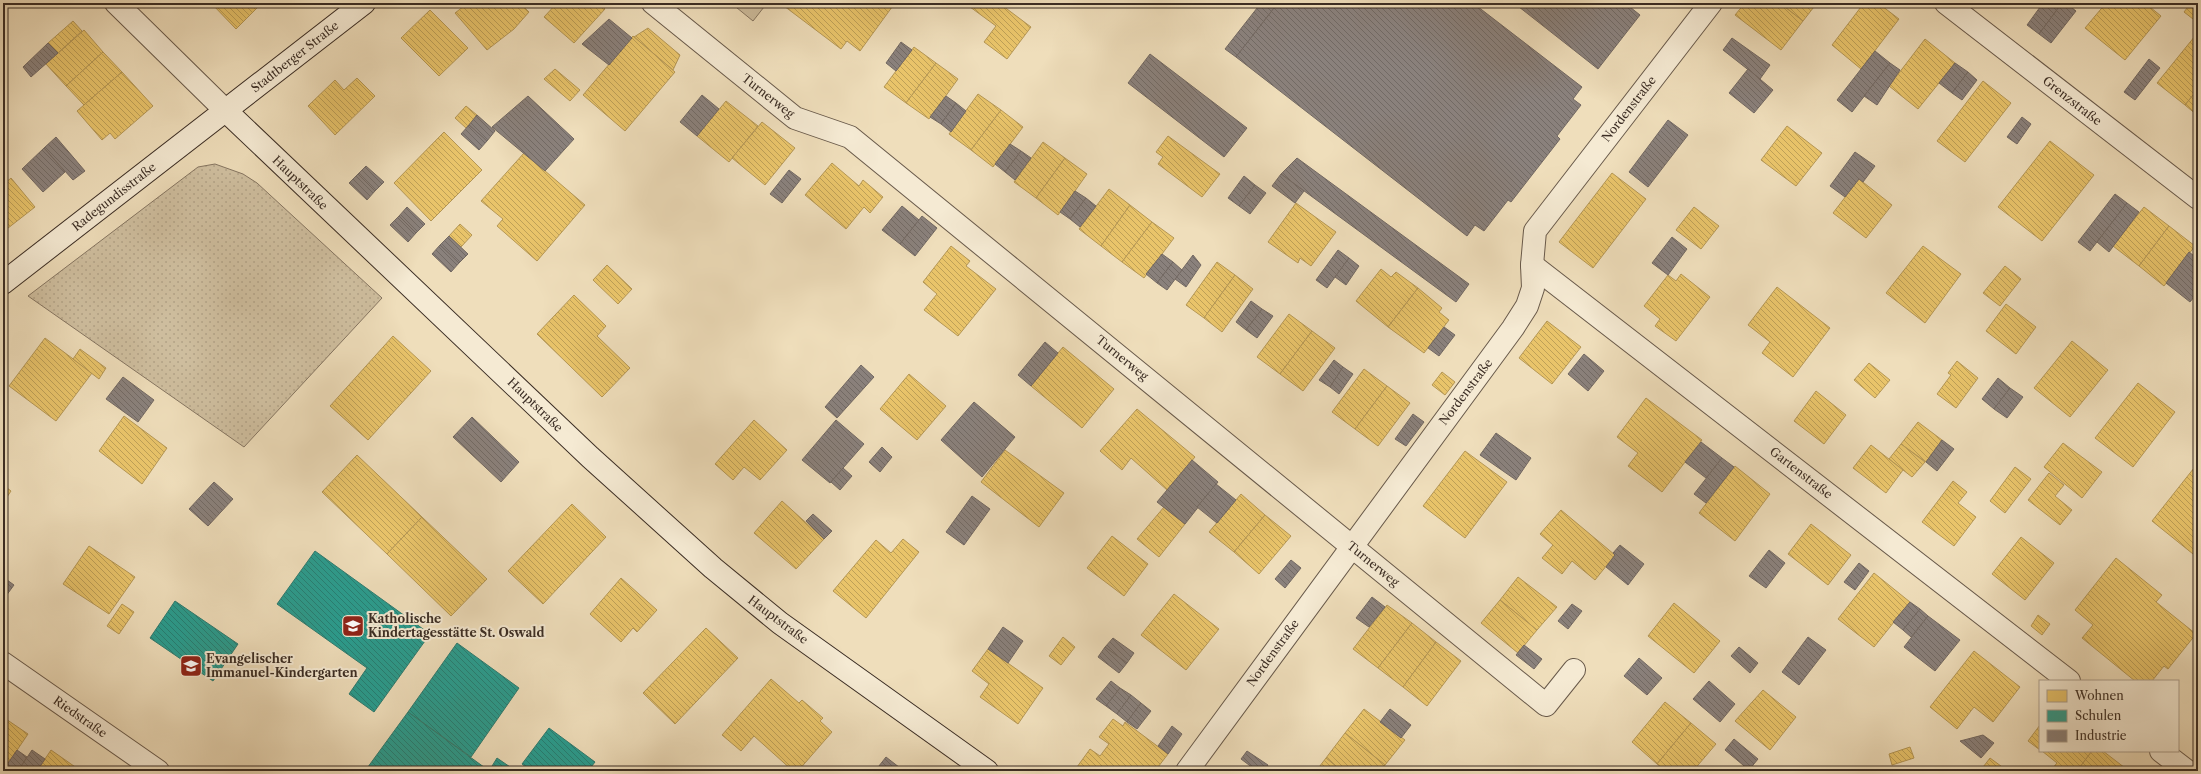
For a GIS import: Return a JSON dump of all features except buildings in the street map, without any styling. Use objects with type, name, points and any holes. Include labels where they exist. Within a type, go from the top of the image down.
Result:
[{"type":"street","name":"Hauptstraße","points":[[116,3],[226,111],[590,457],[713,568],[780,623],[986,771]]},
{"type":"street","name":"Stadtberger Straße","points":[[226,111],[364,3]]},
{"type":"street","name":"Turnerweg","points":[[653,3],[795,118],[850,137],[1546,705],[1574,670]]},
{"type":"street","name":"Nordenstraße","points":[[1187,771],[1351,546],[1502,343],[1527,306],[1533,288],[1532,265],[1535,231],[1711,3]]},
{"type":"street","name":"Grenzstraße","points":[[1946,3],[2198,198]]},
{"type":"street","name":"Radegundisstraße","points":[[3,283],[226,111]]},
{"type":"street","name":"Gartenstraße","points":[[1532,265],[2069,680]]},
{"type":"street","name":"Riedstraße","points":[[3,663],[158,771]]},
{"type":"street","points":[[2162,752],[2187,771]]},
{"type":"shaded area","points":[[731,3],[758,3],[764,7],[753,21]]},
{"type":"shaded area","points":[[215,164],[243,174],[257,183],[382,298],[244,447],[28,296],[198,167]]},
{"type":"place","name":"Katholische Kindertagesstätte St. Oswald","points":[[353,626]]},
{"type":"place","name":"Evangelischer Immanuel-Kindergarten","points":[[191,666]]}]
